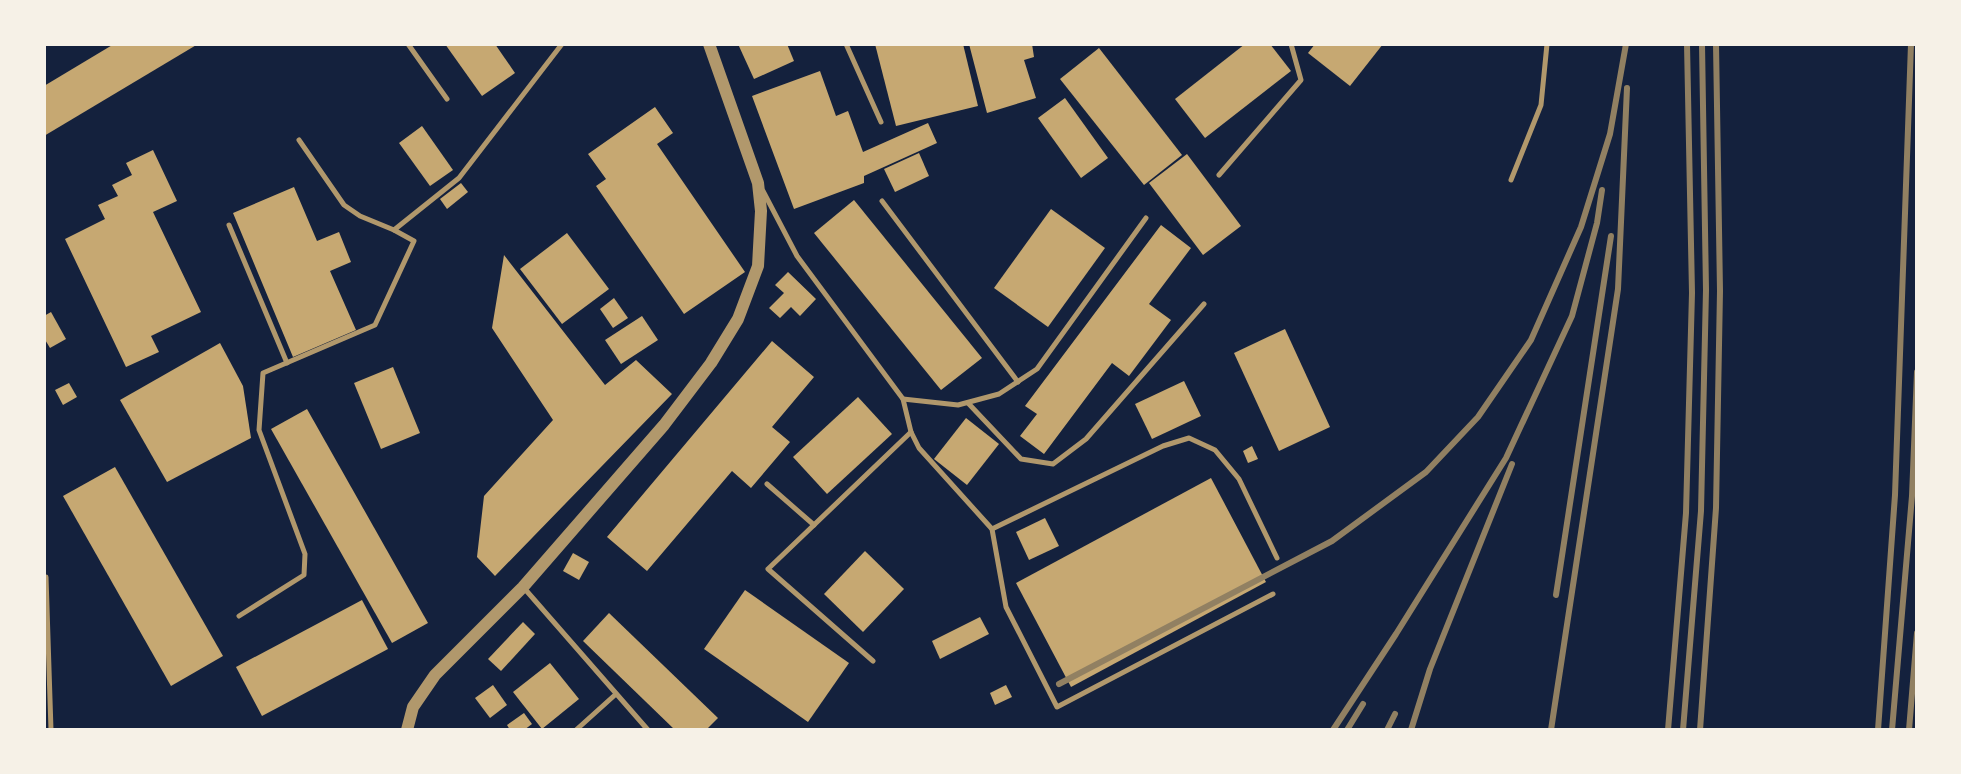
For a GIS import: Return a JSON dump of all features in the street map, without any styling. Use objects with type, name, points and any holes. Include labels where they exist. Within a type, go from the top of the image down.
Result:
[{"type":"street","points":[[407,730],[413,707],[435,675],[523,587],[664,425],[711,363],[738,319],[758,266],[761,211],[758,183],[709,44]]},
{"type":"lane","points":[[408,44],[447,99]]},
{"type":"lane","points":[[394,230],[459,178],[562,44]]},
{"type":"lane","points":[[846,44],[881,122]]},
{"type":"lane","points":[[1219,175],[1301,80],[1291,44]]},
{"type":"lane","points":[[1511,180],[1541,105],[1547,44]]},
{"type":"lane","points":[[239,616],[304,575],[305,554],[259,430],[263,373],[375,325],[414,241],[360,216],[344,205],[299,140]]},
{"type":"lane","points":[[758,183],[797,256],[903,399],[911,432],[919,448],[992,529],[1006,607],[1057,707],[1273,594]]},
{"type":"lane","points":[[882,201],[1018,382]]},
{"type":"lane","points":[[903,399],[958,405],[968,403],[999,394],[1037,369],[1146,218]]},
{"type":"lane","points":[[229,225],[287,363]]},
{"type":"lane","points":[[968,403],[1021,459],[1053,464],[1086,439],[1204,304]]},
{"type":"lane","points":[[873,661],[768,569],[911,432]]},
{"type":"lane","points":[[992,529],[1163,446],[1189,438],[1215,450],[1239,479],[1277,558]]},
{"type":"lane","points":[[767,484],[814,525]]},
{"type":"lane","points":[[46,577],[51,730]]},
{"type":"lane","points":[[523,587],[648,730]]},
{"type":"lane","points":[[576,730],[616,694]]},
{"type":"building","points":[[114,44],[198,44],[44,136],[44,86]]},
{"type":"building","points":[[445,44],[495,44],[515,73],[482,96]]},
{"type":"building","points":[[738,44],[787,44],[794,61],[754,79]]},
{"type":"building","points":[[875,44],[963,44],[978,106],[896,126]]},
{"type":"building","points":[[969,44],[1032,44],[1034,57],[1024,60],[1036,98],[987,113]]},
{"type":"building","points":[[1245,44],[1270,44],[1291,71],[1205,138],[1175,99]]},
{"type":"building","points":[[1315,44],[1383,44],[1350,86],[1308,53]]},
{"type":"building","points":[[1099,48],[1182,155],[1144,185],[1060,79]]},
{"type":"building","points":[[820,71],[836,116],[848,111],[863,152],[928,123],[937,143],[864,176],[864,183],[794,209],[752,96]]},
{"type":"building","points":[[1065,98],[1108,158],[1081,178],[1038,118]]},
{"type":"building","points":[[655,107],[673,133],[657,144],[745,272],[684,314],[596,186],[606,179],[588,154]]},
{"type":"building","points":[[422,126],[453,170],[430,186],[399,143]]},
{"type":"building","points":[[153,150],[177,201],[153,212],[201,312],[151,336],[159,352],[126,367],[65,239],[105,219],[98,205],[118,196],[112,185],[132,175],[126,163]]},
{"type":"building","points":[[919,153],[929,176],[895,192],[884,169]]},
{"type":"building","points":[[1187,154],[1241,226],[1203,255],[1149,183]]},
{"type":"building","points":[[461,183],[468,192],[447,209],[440,199]]},
{"type":"building","points":[[294,187],[317,241],[339,232],[351,262],[330,271],[356,330],[293,357],[233,213]]},
{"type":"building","points":[[854,200],[982,358],[941,390],[814,233]]},
{"type":"building","points":[[1051,209],[1105,248],[1048,327],[994,288]]},
{"type":"building","points":[[1161,225],[1191,248],[1149,304],[1171,320],[1129,376],[1112,363],[1044,454],[1020,436],[1037,414],[1025,406]]},
{"type":"building","points":[[567,233],[609,289],[562,324],[520,269]]},
{"type":"building","points":[[504,255],[605,385],[636,360],[672,394],[495,576],[477,557],[484,496],[553,420],[492,328]]},
{"type":"building","points":[[788,272],[816,299],[800,316],[791,307],[780,318],[769,308],[784,293],[775,285]]},
{"type":"building","points":[[614,298],[628,318],[613,328],[600,309]]},
{"type":"building","points":[[51,312],[66,339],[50,348],[44,338],[44,316]]},
{"type":"building","points":[[642,316],[658,340],[621,364],[605,340]]},
{"type":"building","points":[[1285,329],[1330,427],[1279,451],[1234,353]]},
{"type":"building","points":[[772,341],[814,377],[772,427],[790,442],[751,488],[732,471],[647,571],[607,537]]},
{"type":"building","points":[[220,343],[243,386],[251,438],[167,482],[120,400]]},
{"type":"building","points":[[393,367],[420,433],[381,449],[354,383]]},
{"type":"building","points":[[1184,381],[1201,416],[1152,439],[1135,404]]},
{"type":"building","points":[[69,383],[77,397],[63,405],[55,390]]},
{"type":"building","points":[[858,397],[892,434],[827,494],[793,457]]},
{"type":"building","points":[[307,409],[428,623],[392,643],[271,429]]},
{"type":"building","points":[[966,418],[999,444],[967,485],[934,459]]},
{"type":"building","points":[[1252,446],[1258,459],[1248,463],[1243,451]]},
{"type":"building","points":[[115,467],[223,656],[171,686],[63,496]]},
{"type":"building","points":[[1211,478],[1266,582],[1071,687],[1016,583]]},
{"type":"building","points":[[1045,518],[1059,546],[1029,560],[1016,532]]},
{"type":"building","points":[[865,551],[904,589],[863,632],[824,594]]},
{"type":"building","points":[[573,553],[589,562],[579,580],[563,571]]},
{"type":"building","points":[[745,590],[849,663],[808,722],[704,649]]},
{"type":"building","points":[[362,600],[388,649],[262,716],[236,667]]},
{"type":"building","points":[[609,613],[718,718],[706,730],[675,730],[583,641]]},
{"type":"building","points":[[980,617],[989,634],[940,659],[932,641]]},
{"type":"building","points":[[523,622],[535,634],[501,671],[488,659]]},
{"type":"building","points":[[550,663],[579,699],[542,729],[513,692]]},
{"type":"building","points":[[493,685],[507,705],[490,718],[475,698]]},
{"type":"building","points":[[1006,685],[1012,697],[995,705],[990,693]]},
{"type":"building","points":[[524,713],[532,724],[524,730],[510,730],[507,725]]},
{"type":"railway","points":[[1059,684],[1332,541],[1426,472],[1478,417],[1531,340],[1581,227],[1610,134],[1626,44]]},
{"type":"railway","points":[[1668,730],[1686,513],[1692,293],[1687,44]]},
{"type":"railway","points":[[1683,730],[1701,511],[1706,290],[1702,44]]},
{"type":"railway","points":[[1700,730],[1716,508],[1720,291],[1716,44]]},
{"type":"railway","points":[[1878,730],[1895,495],[1911,44]]},
{"type":"railway","points":[[1551,730],[1618,289],[1627,88]]},
{"type":"railway","points":[[1333,730],[1506,458],[1572,316],[1597,223],[1602,190]]},
{"type":"railway","points":[[1556,595],[1611,236]]},
{"type":"railway","points":[[1892,730],[1912,496],[1917,372]]},
{"type":"railway","points":[[1411,730],[1430,669],[1512,464]]},
{"type":"railway","points":[[1909,730],[1917,633]]},
{"type":"railway","points":[[1347,730],[1363,704]]},
{"type":"railway","points":[[1387,730],[1395,714]]}]
